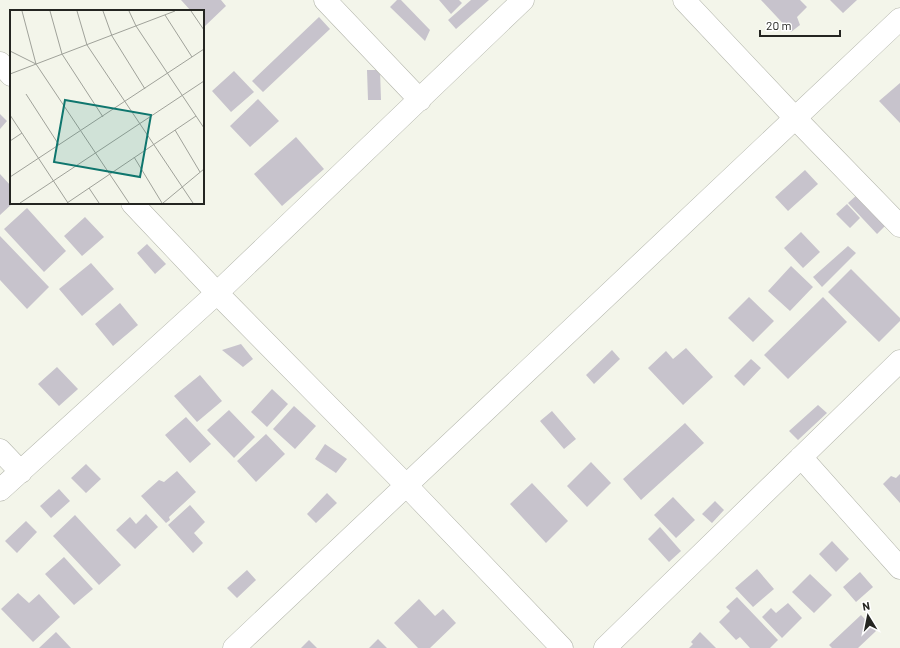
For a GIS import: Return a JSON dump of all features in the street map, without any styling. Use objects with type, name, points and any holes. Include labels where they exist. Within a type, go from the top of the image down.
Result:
[{"type":"street","points":[[325,0],[420,100]]},
{"type":"street","points":[[0,490],[217,293],[523,0]]},
{"type":"street","points":[[684,0],[796,119],[900,226]]},
{"type":"street","points":[[234,648],[796,119],[900,19]]},
{"type":"street","points":[[0,63],[10,74]]},
{"type":"street","points":[[133,204],[217,293],[406,485],[562,648]]},
{"type":"street","points":[[605,648],[900,361]]},
{"type":"street","points":[[0,450],[21,472]]},
{"type":"street","points":[[801,457],[900,568]]},
{"type":"building","points":[[181,0],[221,0],[226,6],[205,26],[204,10],[190,10]]},
{"type":"building","points":[[397,0],[401,0],[430,30],[425,41],[390,7]]},
{"type":"building","points":[[439,0],[459,0],[462,3],[451,14]]},
{"type":"building","points":[[471,0],[489,0],[456,29],[448,20]]},
{"type":"building","points":[[761,0],[800,0],[807,7],[797,17],[800,25],[791,32]]},
{"type":"building","points":[[830,0],[857,0],[843,13]]},
{"type":"building","points":[[319,17],[330,29],[263,92],[252,81]]},
{"type":"building","points":[[367,70],[380,70],[381,100],[368,100]]},
{"type":"building","points":[[234,71],[254,92],[231,112],[212,91]]},
{"type":"building","points":[[900,83],[900,123],[879,101]]},
{"type":"building","points":[[258,99],[279,121],[250,147],[230,126]]},
{"type":"building","points":[[0,114],[7,121],[0,129]]},
{"type":"building","points":[[296,137],[324,169],[282,206],[254,174]]},
{"type":"building","points":[[805,170],[818,184],[788,211],[775,197]]},
{"type":"building","points":[[0,174],[10,185],[10,204],[12,204],[0,215]]},
{"type":"building","points":[[858,194],[886,225],[877,234],[848,203]]},
{"type":"building","points":[[847,204],[860,218],[850,228],[836,214]]},
{"type":"building","points":[[27,208],[66,251],[44,272],[4,229]]},
{"type":"building","points":[[85,217],[104,237],[82,256],[64,236]]},
{"type":"building","points":[[801,232],[820,252],[803,268],[784,248]]},
{"type":"building","points":[[0,236],[49,287],[27,309],[0,280]]},
{"type":"building","points":[[147,244],[166,264],[155,274],[137,253]]},
{"type":"building","points":[[848,246],[856,253],[822,287],[813,277]]},
{"type":"building","points":[[91,263],[114,289],[82,316],[59,289]]},
{"type":"building","points":[[791,266],[813,287],[790,311],[768,291]]},
{"type":"building","points":[[851,269],[900,318],[900,321],[879,342],[828,292]]},
{"type":"building","points":[[749,297],[774,321],[753,342],[728,318]]},
{"type":"building","points":[[823,297],[847,322],[788,379],[764,355]]},
{"type":"building","points":[[120,303],[138,325],[113,346],[95,324]]},
{"type":"building","points":[[241,344],[253,359],[243,367],[222,350]]},
{"type":"building","points":[[686,348],[713,377],[683,405],[648,368],[666,351],[673,359]]},
{"type":"building","points":[[612,350],[620,359],[594,384],[586,375]]},
{"type":"building","points":[[751,359],[761,368],[744,386],[734,376]]},
{"type":"building","points":[[57,367],[78,389],[59,406],[38,384]]},
{"type":"building","points":[[200,375],[222,401],[197,422],[174,396]]},
{"type":"building","points":[[272,389],[288,404],[267,427],[251,412]]},
{"type":"building","points":[[818,405],[827,413],[798,440],[789,431]]},
{"type":"building","points":[[294,406],[316,426],[295,449],[273,429]]},
{"type":"building","points":[[229,410],[255,437],[234,458],[207,430]]},
{"type":"building","points":[[552,411],[576,439],[564,449],[540,421]]},
{"type":"building","points":[[186,417],[211,444],[190,463],[165,435]]},
{"type":"building","points":[[685,423],[704,443],[641,500],[623,479]]},
{"type":"building","points":[[266,434],[285,454],[256,482],[237,461]]},
{"type":"building","points":[[325,444],[347,459],[336,473],[315,459]]},
{"type":"building","points":[[591,462],[611,483],[587,507],[567,486]]},
{"type":"building","points":[[86,464],[101,479],[86,493],[71,478]]},
{"type":"building","points":[[177,471],[196,492],[169,517],[170,520],[166,523],[141,496],[159,480],[164,482]]},
{"type":"building","points":[[900,474],[900,503],[883,484],[891,476],[896,478]]},
{"type":"building","points":[[532,483],[568,521],[546,543],[510,504]]},
{"type":"building","points":[[59,489],[70,501],[51,518],[40,506]]},
{"type":"building","points":[[327,493],[337,503],[316,523],[307,514]]},
{"type":"building","points":[[673,497],[695,520],[676,538],[654,515]]},
{"type":"building","points":[[715,501],[724,510],[712,523],[702,514]]},
{"type":"building","points":[[190,505],[205,522],[194,533],[203,543],[193,553],[168,525]]},
{"type":"building","points":[[146,514],[158,527],[135,549],[116,530],[130,517],[136,524]]},
{"type":"building","points":[[75,515],[121,565],[99,585],[53,536]]},
{"type":"building","points":[[26,521],[37,532],[17,553],[5,541]]},
{"type":"building","points":[[660,527],[681,551],[669,562],[648,539]]},
{"type":"building","points":[[832,541],[849,559],[836,572],[819,554]]},
{"type":"building","points":[[64,557],[93,589],[74,605],[45,574]]},
{"type":"building","points":[[757,569],[774,589],[753,607],[735,588]]},
{"type":"building","points":[[247,570],[256,580],[237,598],[227,588]]},
{"type":"building","points":[[860,572],[873,587],[856,602],[843,587]]},
{"type":"building","points":[[810,574],[832,595],[814,613],[792,592]]},
{"type":"building","points":[[18,593],[29,603],[39,594],[60,617],[33,642],[1,609]]},
{"type":"building","points":[[737,597],[778,640],[770,648],[750,648],[740,637],[736,640],[719,622],[730,611],[726,607]]},
{"type":"building","points":[[419,599],[435,616],[443,609],[456,623],[430,648],[418,648],[394,623]]},
{"type":"building","points":[[788,603],[802,618],[782,638],[762,617],[771,608],[776,613]]},
{"type":"building","points":[[861,615],[876,631],[858,648],[832,648],[829,645]]},
{"type":"building","points":[[56,632],[71,648],[39,648]]},
{"type":"building","points":[[700,632],[716,648],[689,648],[693,644],[691,642]]},
{"type":"building","points":[[378,639],[387,648],[369,648]]},
{"type":"building","points":[[309,640],[317,648],[301,648]]}]
